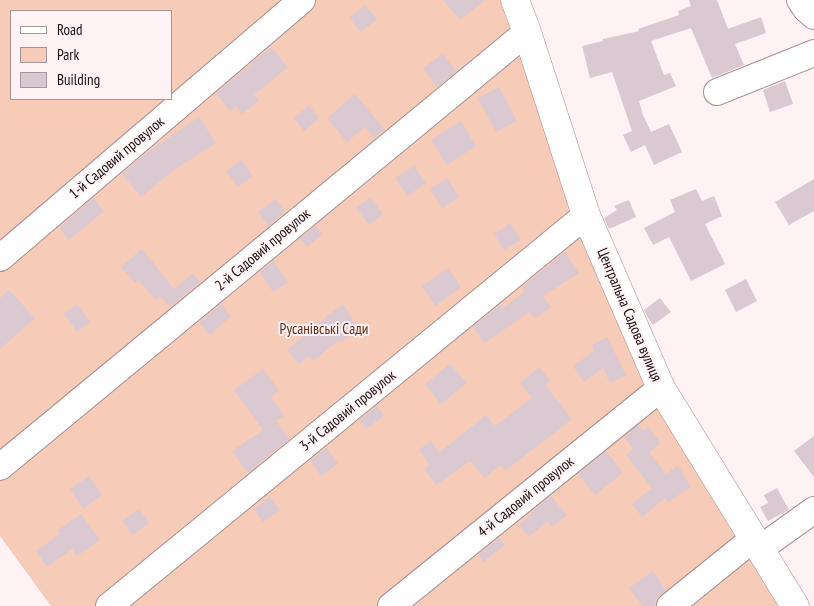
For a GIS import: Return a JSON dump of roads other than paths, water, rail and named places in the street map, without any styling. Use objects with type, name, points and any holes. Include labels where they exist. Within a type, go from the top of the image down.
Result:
[{"type":"main road","name":"Центральна Садова вулиця","points":[[515,0],[586,215],[661,388],[795,606]]},
{"type":"street","name":"1-й Садовий провулок","points":[[0,258],[302,0]]},
{"type":"street","points":[[800,0],[814,16]]},
{"type":"street","name":"2-й Садовий провулок","points":[[0,468],[527,32]]},
{"type":"street","points":[[717,92],[814,54]]},
{"type":"street","name":"3-й Садовий провулок","points":[[109,606],[586,215]]},
{"type":"street","name":"4-й Садовий провулок","points":[[390,606],[661,388]]},
{"type":"street","points":[[670,606],[757,544],[814,510]]},
{"type":"park label","name":"Русанівські Сади","points":[[324,330]]}]
